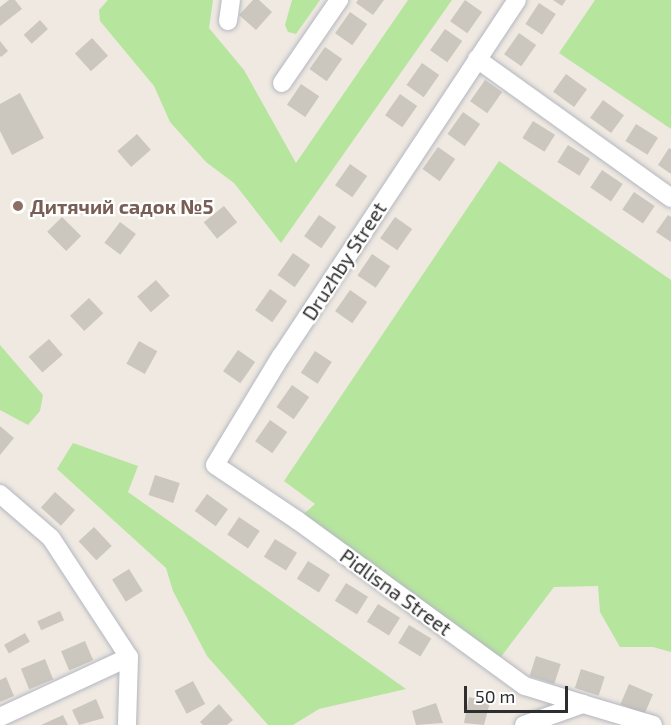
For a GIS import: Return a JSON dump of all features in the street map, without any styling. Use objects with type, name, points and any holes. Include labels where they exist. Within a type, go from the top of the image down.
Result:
[{"type":"street","points":[[228,21],[231,0]]},
{"type":"street","points":[[282,83],[339,0]]},
{"type":"street","name":"Druzhby Street","points":[[215,465],[281,356],[517,0]]},
{"type":"street","points":[[477,58],[671,198]]},
{"type":"street","name":"Pidlisna Street","points":[[215,465],[297,519],[525,686],[653,725]]},
{"type":"street","points":[[0,494],[51,538],[129,657],[127,725]]},
{"type":"street","points":[[0,717],[129,657]]},
{"type":"street","points":[[524,725],[583,704]]},
{"type":"green space","points":[[108,0],[213,0],[209,28],[244,70],[296,163],[408,0],[452,0],[281,243],[234,183],[206,162],[170,122],[154,86],[100,21],[99,10]]},
{"type":"green space","points":[[292,0],[320,0],[296,34],[288,32],[285,25]]},
{"type":"green space","points":[[595,0],[671,0],[671,129],[559,53]]},
{"type":"green space","points":[[499,161],[671,280],[671,652],[653,647],[620,647],[600,612],[598,586],[554,587],[497,662],[297,520],[315,504],[284,481]]},
{"type":"green space","points":[[0,345],[43,395],[40,411],[28,425],[0,410]]},
{"type":"green space","points":[[73,443],[138,466],[128,492],[406,689],[319,709],[293,725],[268,725],[207,656],[173,591],[166,568],[57,469]]},
{"type":"building","points":[[9,0],[15,0],[22,9],[0,26],[0,7]]},
{"type":"building","points":[[253,0],[259,0],[272,12],[256,30],[239,15]]},
{"type":"building","points":[[358,0],[384,0],[373,15],[356,3]]},
{"type":"building","points":[[465,0],[482,12],[467,33],[450,21]]},
{"type":"building","points":[[553,0],[566,0],[562,6]]},
{"type":"building","points":[[539,3],[556,14],[542,35],[525,24]]},
{"type":"building","points":[[350,12],[367,24],[352,45],[335,33]]},
{"type":"building","points":[[40,20],[48,29],[32,44],[24,35]]},
{"type":"building","points":[[445,29],[462,41],[447,62],[430,50]]},
{"type":"building","points":[[519,33],[536,45],[521,66],[504,54]]},
{"type":"building","points":[[92,38],[108,56],[91,71],[75,53]]},
{"type":"building","points":[[0,41],[8,51],[1,57],[0,56]]},
{"type":"building","points":[[325,47],[342,59],[327,81],[310,69]]},
{"type":"building","points":[[422,63],[439,75],[424,97],[407,85]]},
{"type":"building","points":[[566,74],[587,89],[574,107],[553,92]]},
{"type":"building","points":[[485,80],[502,92],[487,113],[470,101]]},
{"type":"building","points":[[301,84],[319,96],[305,117],[287,105]]},
{"type":"building","points":[[20,93],[44,138],[12,155],[0,131],[0,104]]},
{"type":"building","points":[[400,94],[417,106],[402,127],[385,115]]},
{"type":"building","points":[[603,100],[624,115],[611,133],[590,118]]},
{"type":"building","points":[[463,112],[480,124],[465,146],[448,134]]},
{"type":"building","points":[[533,121],[555,135],[544,152],[522,138]]},
{"type":"building","points":[[636,124],[658,138],[647,155],[625,141]]},
{"type":"building","points":[[137,134],[151,150],[131,167],[117,151]]},
{"type":"building","points":[[568,145],[590,159],[579,176],[557,162]]},
{"type":"building","points":[[438,147],[455,159],[440,181],[423,169]]},
{"type":"building","points":[[669,148],[671,149],[671,174],[658,165]]},
{"type":"building","points":[[350,164],[367,176],[352,197],[335,185]]},
{"type":"building","points":[[602,170],[623,184],[611,201],[590,187]]},
{"type":"building","points":[[634,192],[655,206],[643,223],[622,209]]},
{"type":"building","points":[[224,206],[237,222],[217,239],[204,222]]},
{"type":"building","points":[[319,215],[336,227],[321,248],[304,236]]},
{"type":"building","points":[[668,215],[671,217],[671,242],[656,232]]},
{"type":"building","points":[[62,217],[81,236],[66,251],[47,232]]},
{"type":"building","points":[[395,217],[412,229],[397,250],[380,238]]},
{"type":"building","points":[[120,222],[136,234],[120,255],[104,243]]},
{"type":"building","points":[[293,253],[310,265],[295,287],[278,275]]},
{"type":"building","points":[[372,254],[390,266],[376,288],[357,276]]},
{"type":"building","points":[[156,280],[170,296],[151,312],[137,296]]},
{"type":"building","points":[[270,289],[287,301],[272,322],[255,310]]},
{"type":"building","points":[[350,290],[367,302],[352,323],[335,311]]},
{"type":"building","points":[[89,298],[103,313],[84,331],[70,316]]},
{"type":"building","points":[[49,339],[63,355],[42,373],[29,357]]},
{"type":"building","points":[[139,341],[157,351],[145,374],[126,364]]},
{"type":"building","points":[[238,350],[255,362],[240,383],[223,371]]},
{"type":"building","points":[[315,351],[332,362],[318,384],[301,373]]},
{"type":"building","points":[[292,385],[309,397],[294,419],[277,407]]},
{"type":"building","points":[[270,420],[287,432],[272,453],[255,441]]},
{"type":"building","points":[[0,426],[14,438],[0,455]]},
{"type":"building","points":[[155,475],[180,483],[173,503],[149,495]]},
{"type":"building","points":[[55,492],[75,510],[61,526],[41,508]]},
{"type":"building","points":[[207,494],[228,509],[216,526],[195,511]]},
{"type":"building","points":[[239,517],[260,531],[248,548],[227,534]]},
{"type":"building","points":[[94,527],[112,546],[96,560],[79,541]]},
{"type":"building","points":[[275,539],[297,553],[286,571],[264,557]]},
{"type":"building","points":[[308,561],[330,575],[319,593],[297,579]]},
{"type":"building","points":[[129,569],[143,591],[126,602],[112,580]]},
{"type":"building","points":[[346,583],[368,597],[357,615],[335,601]]},
{"type":"building","points":[[378,604],[400,618],[389,636],[367,622]]},
{"type":"building","points":[[60,611],[64,620],[41,630],[37,621]]},
{"type":"building","points":[[409,625],[431,638],[420,656],[398,643]]},
{"type":"building","points":[[25,633],[30,642],[9,653],[4,645]]},
{"type":"building","points":[[85,641],[93,660],[69,670],[61,651]]},
{"type":"building","points":[[536,656],[561,664],[554,684],[530,676]]},
{"type":"building","points":[[45,659],[53,679],[29,689],[21,669]]},
{"type":"building","points":[[581,669],[605,677],[599,696],[575,688]]},
{"type":"building","points":[[6,677],[14,696],[0,702],[0,680]]},
{"type":"building","points":[[193,681],[205,704],[187,714],[174,691]]},
{"type":"building","points":[[629,684],[653,694],[644,714],[620,704]]},
{"type":"building","points":[[469,697],[490,702],[484,725],[464,723]]},
{"type":"building","points":[[96,699],[104,718],[79,725],[72,710]]},
{"type":"building","points":[[436,703],[443,723],[416,725],[412,711]]},
{"type":"building","points":[[219,704],[233,720],[227,725],[203,725],[200,722]]},
{"type":"building","points":[[63,715],[68,725],[41,725]]},
{"type":"place","name":"Дитячий садок №5","points":[[18,206]]}]
